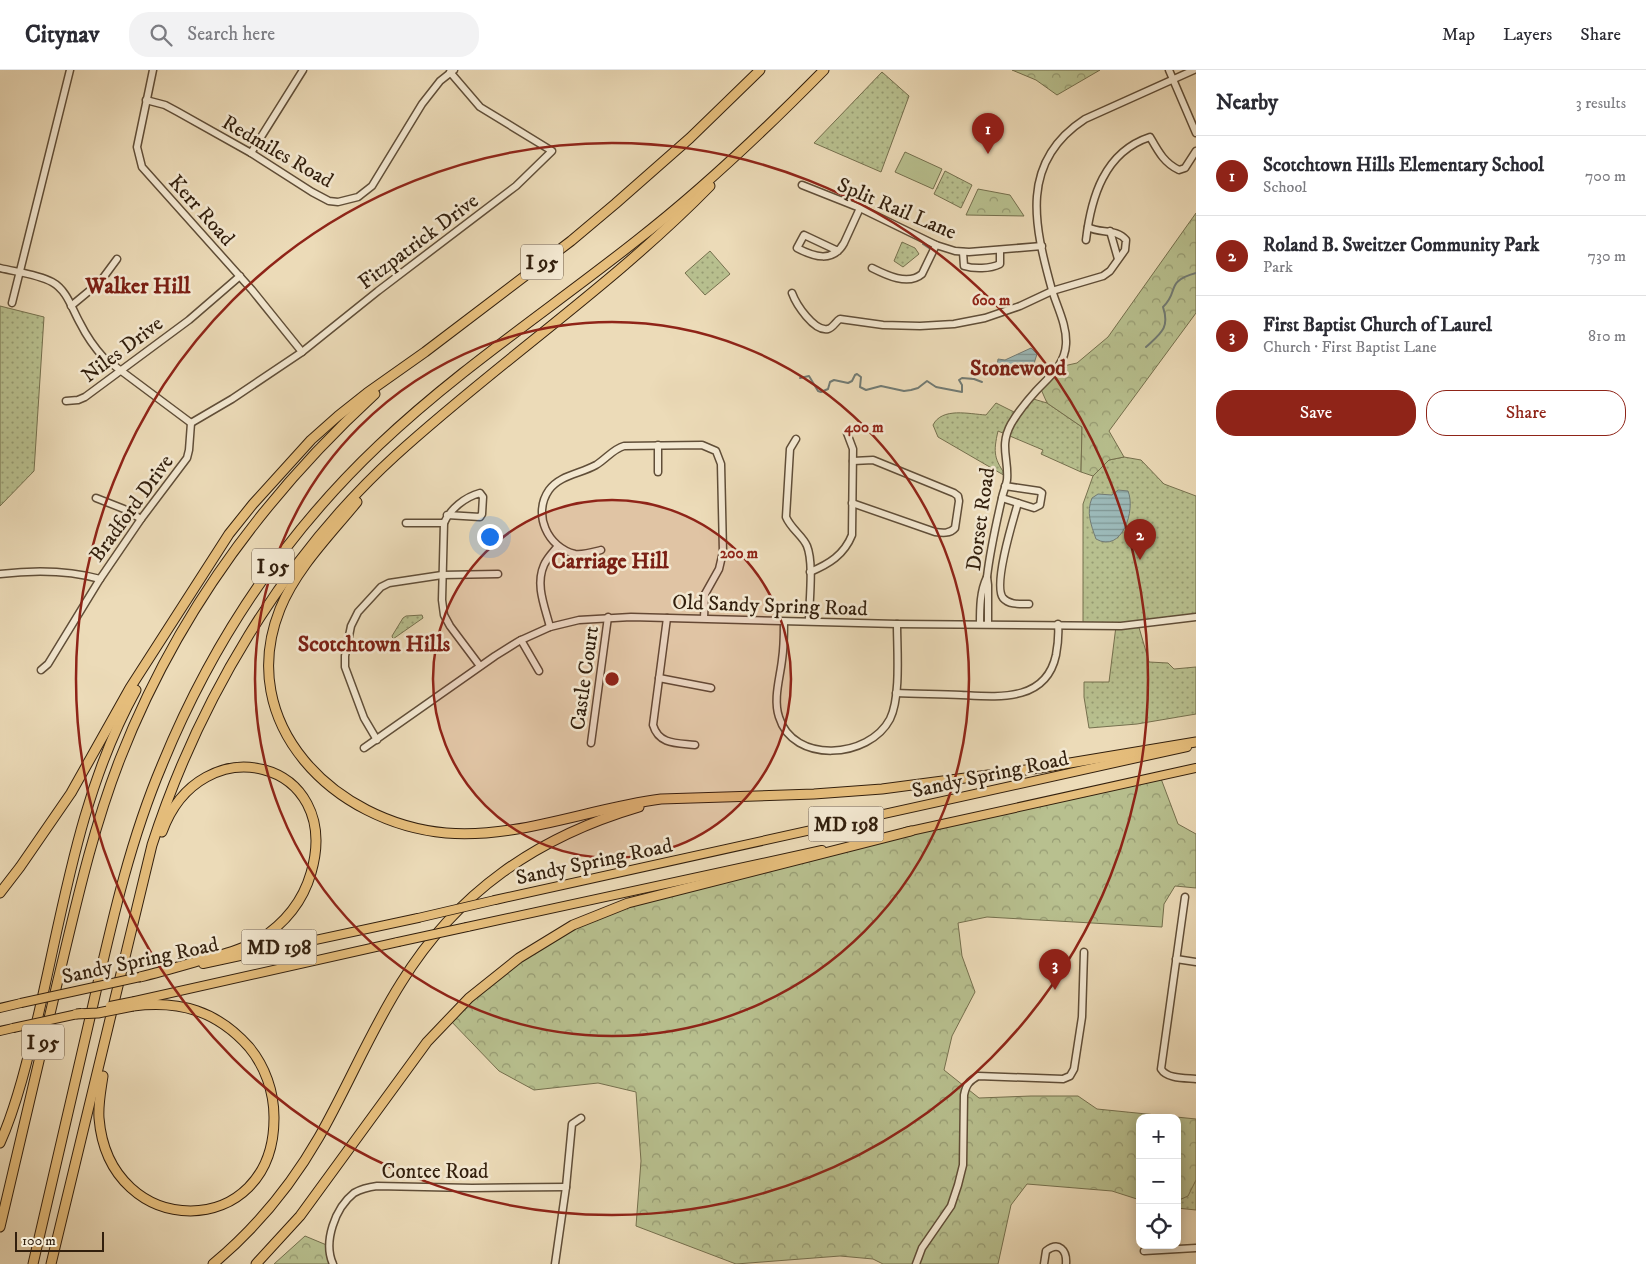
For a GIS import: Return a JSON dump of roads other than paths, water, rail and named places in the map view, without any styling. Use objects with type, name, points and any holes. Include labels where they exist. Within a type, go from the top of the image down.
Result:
[{"type":"highway","name":"I 95","points":[[0,1227],[82,877],[94,834],[120,758],[156,680],[197,606],[262,512],[296,472],[350,417],[381,388],[425,352],[571,241],[615,204],[690,138],[760,70]]},
{"type":"highway","name":"I 95","points":[[33,1264],[104,955],[121,885],[134,842],[175,733],[213,659],[261,582],[293,538],[349,474],[380,444],[449,384],[638,240],[753,140],[824,70]]},
{"type":"highway","points":[[52,1264],[118,995],[141,888],[163,810],[212,700],[248,636],[286,580],[337,515],[393,457],[644,248],[684,212],[753,140]]},
{"type":"highway","points":[[0,894],[71,793],[130,688],[229,534],[253,504],[311,440],[367,393],[425,352]]},
{"type":"highway","points":[[460,400],[367,490],[298,576],[280,609],[271,642],[269,674],[271,690],[279,719],[294,749],[304,762],[337,793],[379,816],[414,828],[446,833],[491,833],[523,828],[638,802],[683,797],[814,794],[912,786],[1196,743]]},
{"type":"highway","points":[[0,1143],[32,1043],[66,890],[92,795],[106,756],[132,696],[178,613]]},
{"type":"highway","points":[[130,938],[156,846],[164,827],[181,797],[192,786],[216,771],[241,766],[254,767],[276,774],[297,789],[311,810],[317,834],[315,861],[308,883],[300,900],[291,912],[271,931],[249,945],[140,977]]},
{"type":"highway","points":[[213,1264],[260,1218],[300,1167],[318,1138],[400,983],[436,934],[468,900],[514,863],[547,843],[583,826],[639,807],[684,798],[710,796]]},
{"type":"highway","points":[[256,1264],[300,1216],[427,1042],[469,998],[519,958],[573,926],[628,903],[911,831]]},
{"type":"highway","points":[[76,1014],[98,1013],[134,1004],[173,1004],[208,1015],[223,1023],[239,1036],[252,1051],[264,1071],[272,1094],[274,1127],[272,1141],[259,1173],[238,1197],[208,1210],[189,1212],[172,1210],[158,1206],[143,1197],[132,1188],[113,1164],[102,1136],[99,1118],[100,1100],[118,995]]},
{"type":"highway","points":[[0,1201],[19,1147]]},
{"type":"main road","name":"Sandy Spring Road","points":[[0,1008],[1096,769],[1196,743]]},
{"type":"main road","name":"Sandy Spring Road","points":[[134,1004],[398,942],[1196,768]]},
{"type":"main road","name":"Sandy Spring Road","points":[[0,1030],[76,1014]]},
{"type":"street","points":[[12,303],[18,272],[70,70]]},
{"type":"street","name":"Kerr Road","points":[[153,70],[137,147],[142,167],[240,276],[302,352]]},
{"type":"street","points":[[251,152],[303,70]]},
{"type":"street","points":[[1169,70],[1196,132]]},
{"type":"street","name":"Dorset Road","points":[[988,624],[987,577],[1007,473],[1004,445],[1006,434],[1023,406],[1059,367],[1065,354],[1066,334],[1052,291],[1036,218],[1036,191],[1046,160],[1068,131],[1085,119],[1194,70]]},
{"type":"street","name":"Redmiles Road","points":[[146,100],[165,105],[251,152],[329,200],[338,202],[358,197],[372,186],[422,104],[432,90],[452,71]]},
{"type":"street","name":"Fitzpatrick Drive","points":[[191,423],[232,399],[302,352],[378,291],[516,186],[552,151],[480,107],[452,71]]},
{"type":"street","points":[[1086,240],[1091,205],[1101,182],[1118,158],[1132,147],[1150,137],[1161,156],[1172,167],[1179,170],[1185,168],[1196,151]]},
{"type":"street","name":"Split Rail Lane","points":[[802,185],[860,208],[950,250],[963,252],[1042,246]]},
{"type":"street","points":[[838,251],[804,234],[797,248],[810,255],[819,257],[827,257],[838,251],[844,243],[860,208]]},
{"type":"street","points":[[792,293],[799,308],[821,328],[828,329],[838,320],[842,319],[893,326],[935,326],[960,323],[1011,310],[1052,291],[1103,276],[1110,271],[1127,246],[1126,240],[1110,231],[1094,230],[1088,227]]},
{"type":"street","points":[[1110,231],[1118,260]]},
{"type":"street","points":[[872,268],[901,279],[917,278],[922,274],[936,244]]},
{"type":"street","points":[[963,252],[964,266],[970,268],[995,267],[1000,264],[1000,250]]},
{"type":"street","points":[[71,306],[100,282],[117,259]]},
{"type":"street","points":[[0,268],[52,282],[64,294],[97,350],[104,358],[191,423]]},
{"type":"street","name":"Niles Drive","points":[[66,401],[82,399],[188,320],[240,276]]},
{"type":"street","name":"Bradford Drive","points":[[40,670],[51,660],[100,579],[141,519],[187,458],[191,423]]},
{"type":"street","points":[[810,572],[830,562],[840,554],[848,546],[852,535],[853,449],[847,433]]},
{"type":"street","points":[[796,439],[790,449],[786,518],[790,526],[807,544],[810,556],[809,621]]},
{"type":"street","points":[[601,550],[578,554],[558,546],[547,533],[542,518],[545,498],[551,488],[568,476],[594,466],[619,447],[629,445],[702,445],[716,451],[720,459],[723,552],[719,569],[705,594],[704,618]]},
{"type":"street","points":[[658,445],[658,472]]},
{"type":"street","points":[[852,502],[935,532],[947,532],[955,528],[959,500],[958,496],[954,493],[873,460],[853,461]]},
{"type":"street","points":[[1002,498],[1031,508],[1038,508],[1042,498],[1042,493],[1039,491],[1005,486]]},
{"type":"street","points":[[447,515],[480,517],[483,511],[483,497],[480,494],[476,494],[454,508],[447,515],[444,523],[442,576],[444,615],[480,666]]},
{"type":"street","points":[[96,498],[124,509],[141,519]]},
{"type":"street","points":[[1018,503],[1007,541],[1000,591],[1003,598],[1014,604],[1029,604]]},
{"type":"street","points":[[406,523],[444,523]]},
{"type":"street","points":[[550,627],[541,594],[540,581],[545,563],[558,546]]},
{"type":"street","points":[[0,574],[44,571],[100,579]]},
{"type":"street","points":[[377,740],[364,718],[346,672],[345,656],[354,617],[383,586],[389,583],[442,576],[498,574]]},
{"type":"street","points":[[980,624],[983,584],[987,577],[1001,577]]},
{"type":"street","name":"Old Sandy Spring Road","points":[[364,748],[480,666],[521,640],[550,627],[579,620],[608,617],[704,618],[784,622],[1121,626],[1196,617]]},
{"type":"street","name":"Castle Court","points":[[591,743],[608,617]]},
{"type":"street","points":[[667,618],[653,725],[659,737],[666,742],[695,745]]},
{"type":"street","points":[[784,622],[784,647],[777,696],[777,710],[785,731],[798,743],[807,748],[823,750],[851,748],[863,744],[875,737],[887,724],[892,714],[896,693],[897,624]]},
{"type":"street","points":[[896,693],[998,696],[1028,691],[1039,684],[1050,672],[1057,648],[1058,624]]},
{"type":"street","points":[[521,640],[539,671]]},
{"type":"street","points":[[659,678],[712,688]]},
{"type":"street","points":[[1184,897],[1161,1069],[1168,1076],[1196,1079]]},
{"type":"street","points":[[916,1264],[922,1248],[951,1206],[958,1185],[963,1165],[964,1095],[966,1086],[970,1081],[978,1076],[1063,1079],[1070,1076],[1074,1069],[1082,1017],[1084,952]]},
{"type":"street","points":[[1176,959],[1196,962]]},
{"type":"street","points":[[554,1264],[566,1187],[572,1124],[581,1118]]},
{"type":"street","name":"Contee Road","points":[[334,1264],[330,1256],[330,1235],[339,1211],[355,1193],[365,1188],[376,1186],[566,1187]]},
{"type":"street","points":[[1044,1264],[1046,1251],[1056,1247],[1065,1251],[1066,1264]]},
{"type":"street","points":[[1144,1251],[1196,1248]]},
{"type":"water","points":[[1031,348],[1037,354],[1032,370],[997,368],[998,359],[1005,360]]},
{"type":"water","points":[[1118,490],[1128,491],[1130,499],[1130,509],[1125,528],[1113,540],[1105,542],[1096,539],[1089,513],[1092,498],[1098,494],[1112,495]]},
{"type":"waterway","points":[[923,244],[929,248]]},
{"type":"waterway","points":[[1146,347],[1163,330],[1165,325],[1163,307],[1171,296],[1176,283],[1186,276],[1196,273]]},
{"type":"waterway","points":[[800,378],[809,376],[818,391],[821,392],[828,389],[830,382],[834,380],[848,383],[857,374],[861,377],[860,387],[866,390],[881,386],[904,391],[911,390],[918,388],[927,381],[936,387],[962,392],[962,385],[959,380],[962,378],[982,382]]},
{"type":"place","name":"Scotchtown Hills Elementary School","points":[[988,154]]},
{"type":"place","name":"Roland B. Sweitzer Community Park","points":[[1140,560]]},
{"type":"place","name":"First Baptist Church of Laurel","points":[[1055,990]]},
{"type":"district","name":"Walker Hill","points":[[138,285]]},
{"type":"district","name":"Stonewood","points":[[1018,367]]},
{"type":"district","name":"Carriage Hill","points":[[610,560]]},
{"type":"district","name":"Scotchtown Hills","points":[[374,643]]}]
